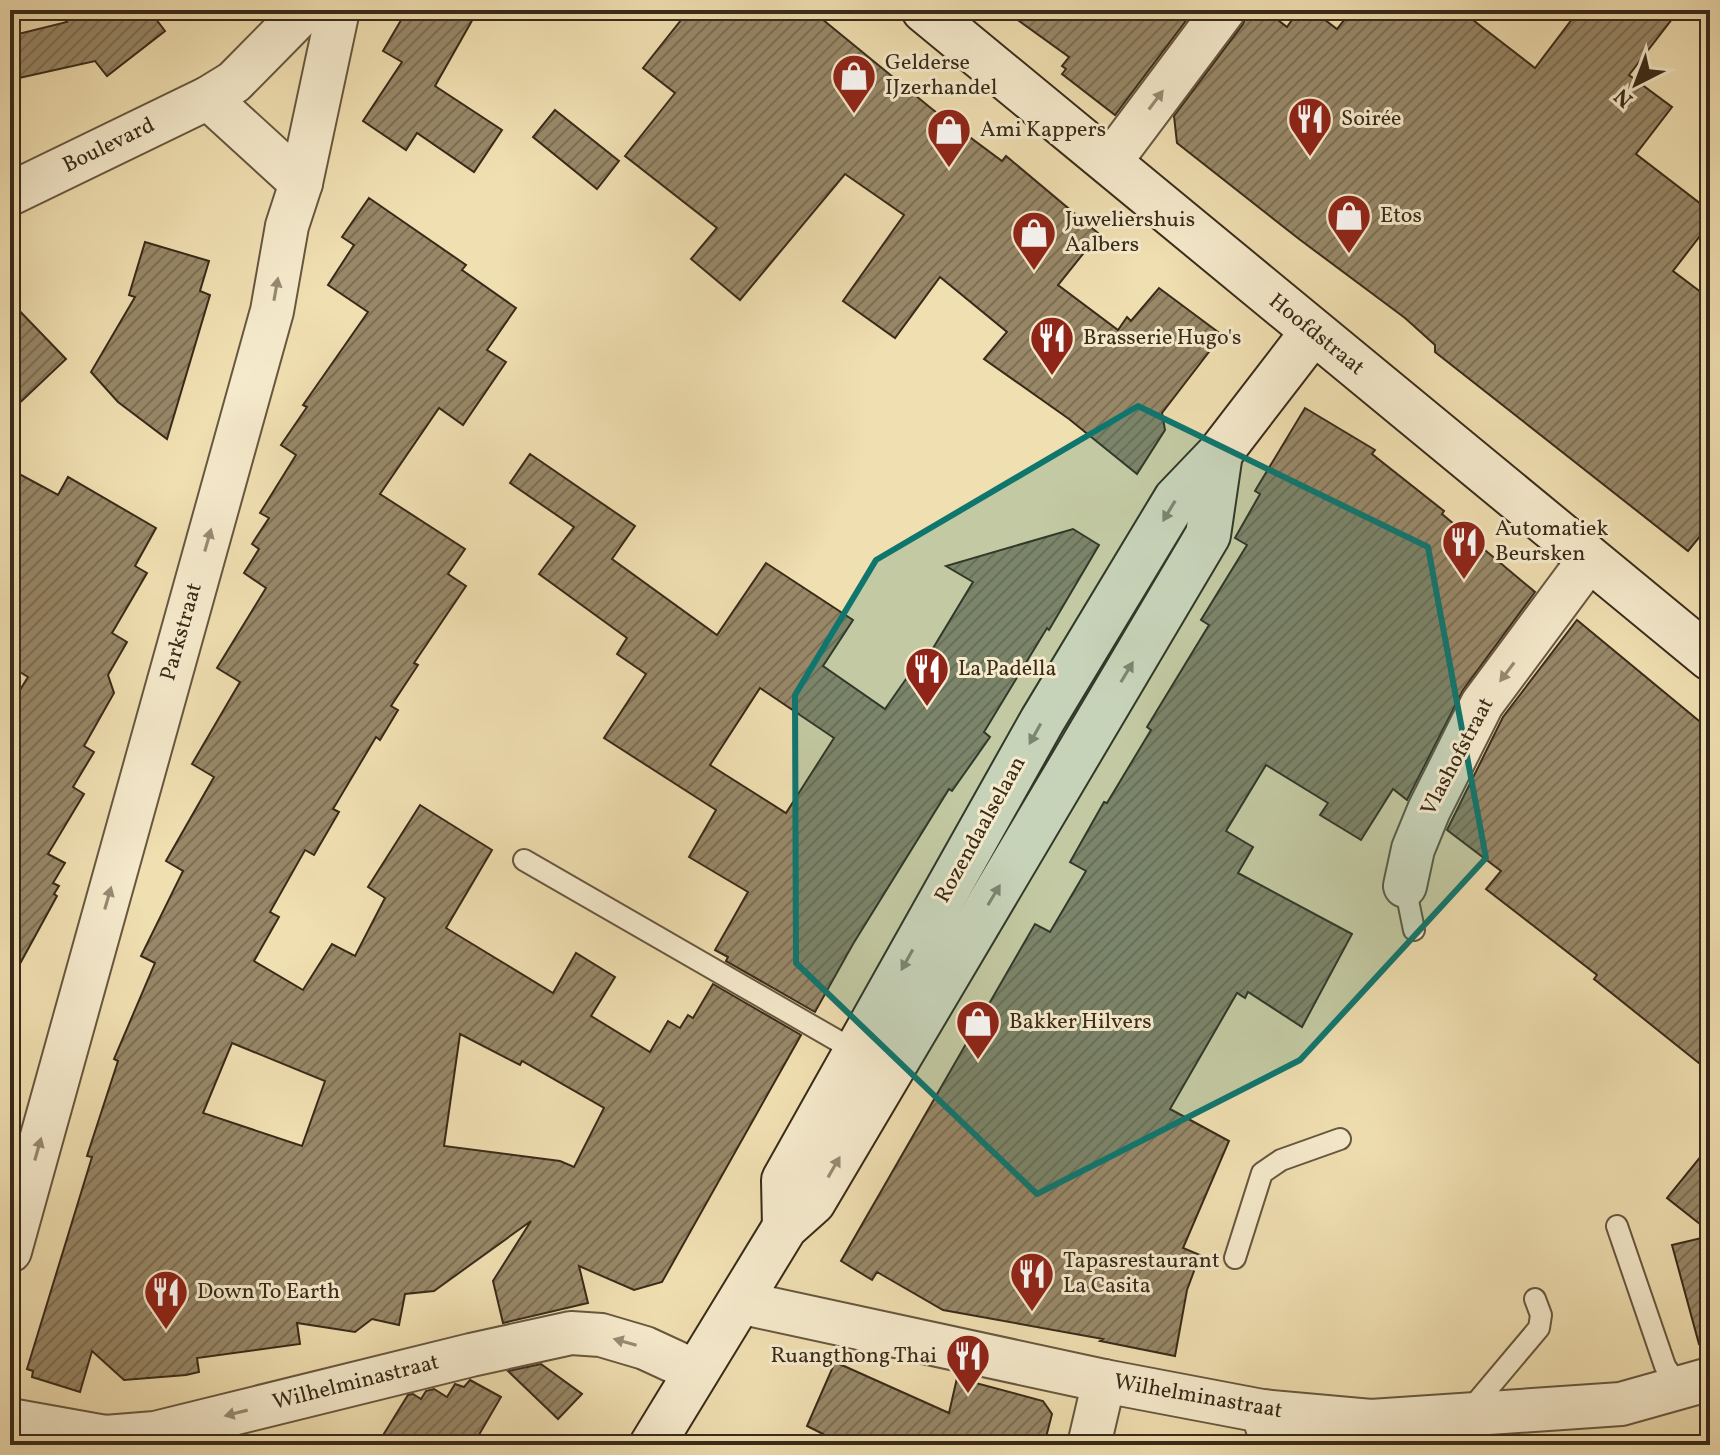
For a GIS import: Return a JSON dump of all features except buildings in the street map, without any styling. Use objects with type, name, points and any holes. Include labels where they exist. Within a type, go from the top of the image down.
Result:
[{"type":"street","name":"Boulevard","points":[[10,194],[208,98],[234,82],[305,10]]},
{"type":"street","name":"Parkstraat","points":[[10,1251],[268,327],[287,226],[301,183],[338,10]]},
{"type":"street","name":"Hoofdstraat","points":[[924,10],[1589,560],[1705,643]]},
{"type":"street","points":[[1110,162],[1224,10]]},
{"type":"street","points":[[208,98],[301,183]]},
{"type":"street","name":"Rozendaalselaan","points":[[652,1445],[785,1227],[784,1180],[873,1061],[1042,721],[1176,499],[1220,453],[1313,332]]},
{"type":"street","name":"Vlashofstraat","points":[[1405,886],[1413,849],[1429,810],[1482,704],[1589,560]]},
{"type":"street","name":"Wilhelminastraat","points":[[739,1302],[1104,1381],[1268,1428],[1621,1404],[1695,1383]]},
{"type":"street","name":"Wilhelminastraat","points":[[10,1420],[105,1437],[155,1433],[571,1333],[601,1335],[645,1348],[697,1372]]},
{"type":"street","points":[[1089,1445],[1104,1381]]},
{"type":"lane","points":[[524,860],[873,1061]]},
{"type":"lane","points":[[1405,886],[1414,930]]},
{"type":"lane","points":[[1235,1258],[1262,1173],[1281,1160],[1340,1139]]},
{"type":"lane","points":[[1617,1226],[1665,1366],[1695,1383]]},
{"type":"lane","points":[[1464,1414],[1472,1409],[1539,1328],[1541,1315],[1535,1299]]},
{"type":"highlighted area","points":[[1138,406],[1428,547],[1486,858],[1300,1060],[1037,1194],[796,963],[795,695],[876,560]]},
{"type":"green space","points":[[1171,528],[1186,538],[1074,727],[1060,718]]},
{"type":"place","name":"Gelderse IJzerhandel","points":[[854,115]]},
{"type":"place","name":"Soirée","points":[[1310,158]]},
{"type":"place","name":"Ami Kappers","points":[[949,169]]},
{"type":"place","name":"Etos","points":[[1349,255]]},
{"type":"place","name":"Juweliershuis Aalbers","points":[[1034,272]]},
{"type":"place","name":"Brasserie Hugo's","points":[[1052,377]]},
{"type":"place","name":"Automatiek Beursken","points":[[1464,581]]},
{"type":"place","name":"La Padella","points":[[927,708]]},
{"type":"place","name":"Bakker Hilvers","points":[[978,1061]]},
{"type":"place","name":"Tapasrestaurant La Casita","points":[[1032,1313]]},
{"type":"place","name":"Down To Earth","points":[[166,1331]]},
{"type":"place","name":"Ruangthong Thai","points":[[968,1395]]}]
